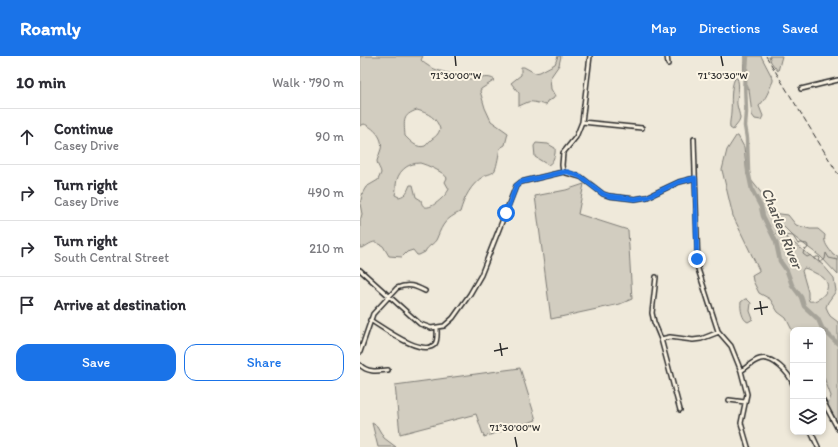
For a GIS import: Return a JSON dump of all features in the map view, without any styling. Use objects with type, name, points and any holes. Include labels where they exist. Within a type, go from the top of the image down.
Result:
[{"type":"street","points":[[563,172],[563,153],[576,137],[582,122],[590,56]]},
{"type":"street","points":[[667,56],[668,64]]},
{"type":"street","points":[[801,89],[838,80]]},
{"type":"street","points":[[582,122],[642,128]]},
{"type":"street","points":[[694,139],[697,265],[719,332],[731,346],[741,371],[746,390],[741,423],[748,447]]},
{"type":"street","points":[[360,270],[420,324],[426,327],[437,328],[444,326],[453,318],[478,281],[516,186],[521,182],[563,172],[581,177],[603,194],[635,199],[647,197],[679,182],[695,178]]},
{"type":"street","points":[[656,277],[652,313],[661,339],[680,410]]},
{"type":"street","points":[[360,352],[373,314],[397,288],[402,285],[410,285],[425,291]]},
{"type":"street","points":[[370,320],[405,341],[424,348],[429,348],[435,344],[437,328]]},
{"type":"street","points":[[661,339],[670,337],[701,340],[719,332]]},
{"type":"street","points":[[741,371],[760,360],[768,360],[776,364],[790,379]]},
{"type":"street","points":[[360,365],[366,370],[370,371],[388,370]]},
{"type":"street","points":[[729,400],[745,402]]},
{"type":"street","points":[[826,407],[838,429]]},
{"type":"street","points":[[812,435],[818,447]]},
{"type":"shaded area","points":[[360,56],[423,56],[421,60],[425,64],[440,71],[471,79],[487,77],[495,80],[480,91],[491,121],[508,133],[505,145],[500,148],[495,170],[475,183],[466,197],[460,212],[446,222],[435,242],[427,248],[425,252],[419,255],[417,255],[413,250],[407,252],[402,257],[389,256],[383,246],[376,242],[360,248],[360,221],[362,214],[360,204],[366,187],[378,180],[381,173],[377,161],[382,145],[374,130],[364,124],[360,126]],"holes":[[[417,110],[432,116],[439,125],[440,129],[436,136],[422,147],[414,144],[405,136],[404,126],[406,116]],[[415,163],[420,163],[439,171],[445,176],[447,178],[445,182],[449,189],[435,204],[426,207],[423,205],[421,200],[416,197],[413,185],[410,185],[404,195],[399,197],[395,195],[398,176],[401,172]]]},
{"type":"shaded area","points":[[558,56],[561,56],[559,65],[550,78],[551,89],[555,96],[553,99],[547,101],[546,105],[535,102],[527,102],[519,106],[519,93],[511,83],[521,75],[521,67],[535,73],[540,72],[555,64]]},
{"type":"shaded area","points":[[744,56],[761,56],[773,79],[764,100],[759,106],[763,116],[761,120],[755,119],[752,115],[749,89],[747,86],[743,85]]},
{"type":"shaded area","points":[[769,56],[782,56],[778,71],[771,62]]},
{"type":"shaded area","points":[[735,78],[737,78],[738,83],[737,102],[740,119],[733,130],[730,128],[730,124],[732,91]]},
{"type":"shaded area","points":[[736,136],[738,136],[744,147],[747,175],[767,200],[773,213],[788,215],[796,225],[810,229],[818,229],[825,235],[826,243],[833,255],[838,256],[838,275],[821,257],[793,236],[784,227],[779,225],[777,227],[778,231],[823,265],[834,278],[836,291],[826,307],[830,316],[838,322],[838,422],[830,412],[828,405],[831,396],[826,383],[826,327],[790,327],[786,318],[778,312],[770,299],[759,293],[753,281],[752,275],[759,270],[733,216],[722,170],[727,150]],"holes":[[[804,268],[823,277],[827,285],[826,292],[823,296],[813,301],[809,301],[802,271]]]},
{"type":"shaded area","points":[[536,143],[548,144],[555,148],[554,158],[550,164],[548,165],[535,157],[534,146]]},
{"type":"shaded area","points":[[584,184],[578,214],[628,230],[632,299],[620,304],[551,319],[535,196],[566,190]]},
{"type":"shaded area","points":[[745,299],[751,303],[750,311],[753,319],[748,322],[744,319],[741,310],[741,302]]},
{"type":"shaded area","points":[[520,368],[536,420],[484,437],[476,414],[400,434],[395,385]]},
{"type":"shaded area","points":[[372,423],[377,426],[384,438],[396,447],[378,447]]},
{"type":"waterway","name":"Charles River","points":[[747,56],[745,80],[745,126],[748,171],[752,190],[776,242],[780,261],[787,271],[792,285],[801,297],[804,306],[818,319],[822,328],[838,344]]},
{"type":"waterway","points":[[772,233],[774,235],[778,232],[782,235],[793,236],[798,244],[807,244],[807,249],[804,250],[803,254],[807,257],[811,255],[815,260],[816,257],[819,257],[819,262],[825,259],[826,253],[829,258],[838,260]]},
{"type":"railway","points":[[766,56],[838,174]]},
{"type":"route","points":[[506,213],[516,186],[521,182],[563,172],[568,172],[581,177],[603,194],[615,198],[635,199],[641,199],[653,195],[679,182],[695,178],[697,259]]}]
